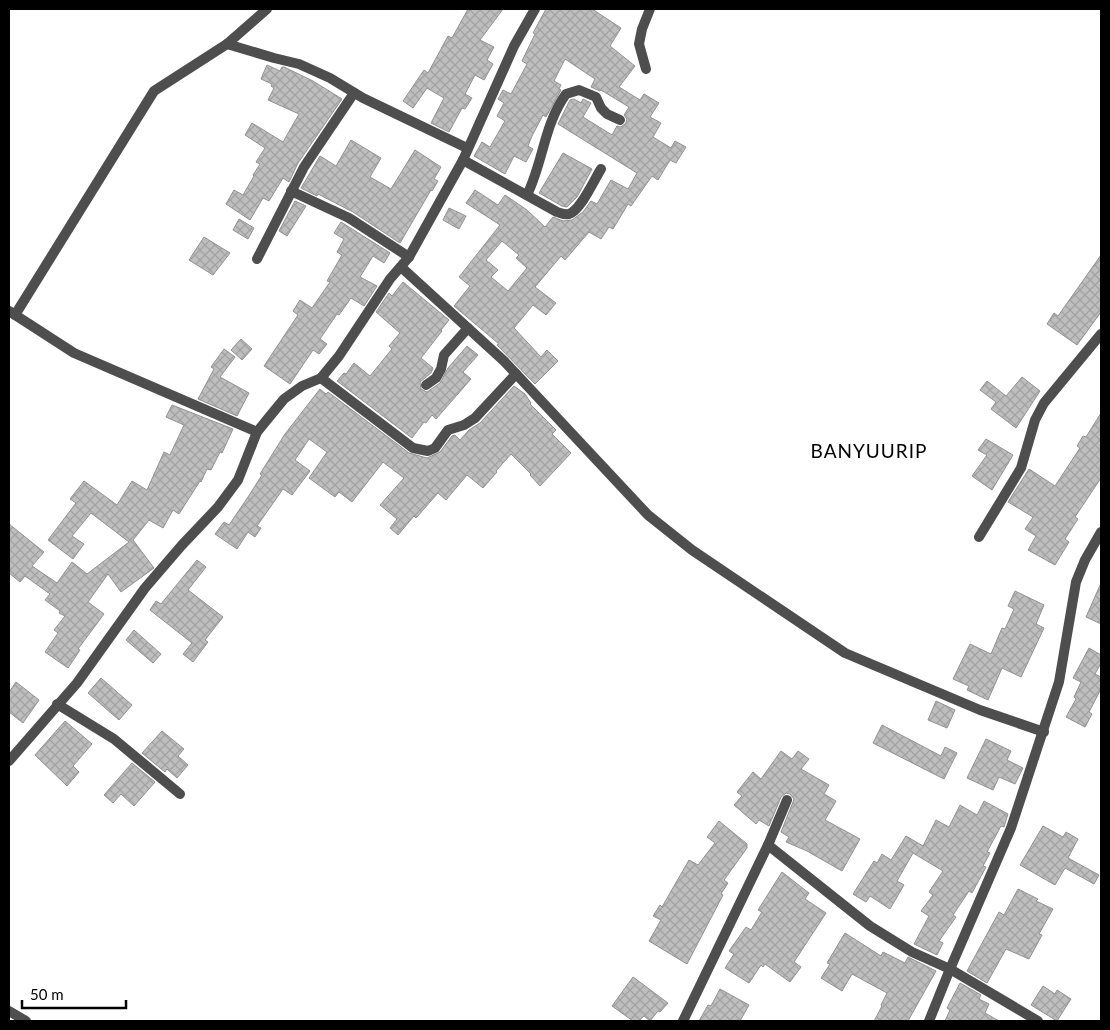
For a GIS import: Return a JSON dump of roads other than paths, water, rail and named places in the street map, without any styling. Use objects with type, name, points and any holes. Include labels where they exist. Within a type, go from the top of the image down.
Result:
[{"type":"street","points":[[257,432],[74,353],[12,313],[154,91],[228,44],[267,9]]},
{"type":"street","points":[[9,761],[77,683],[145,588],[218,507],[238,480],[257,432],[284,399],[302,386],[321,378],[350,340],[390,279],[409,257],[463,160],[514,46],[535,9]]},
{"type":"street","points":[[646,69],[639,44],[642,29],[650,9]]},
{"type":"street","points":[[228,44],[299,64],[467,148]]},
{"type":"street","points":[[527,195],[539,168],[551,123],[566,94],[579,90],[596,97],[601,108],[607,114],[620,120]]},
{"type":"street","points":[[257,259],[304,167],[354,93]]},
{"type":"street","points":[[463,160],[557,212],[565,214],[569,214],[579,205],[601,169]]},
{"type":"street","points":[[291,191],[349,218],[409,257]]},
{"type":"street","points":[[402,267],[516,374],[648,515],[692,550],[739,584],[845,653],[980,710],[1044,732]]},
{"type":"street","points":[[426,385],[436,378],[444,355],[468,328]]},
{"type":"street","points":[[980,537],[1021,468],[1035,420],[1044,403],[1101,334]]},
{"type":"street","points":[[321,378],[413,448],[428,451],[435,448],[448,430],[464,425],[475,418],[516,374]]},
{"type":"street","points":[[929,1021],[1011,828],[1059,682],[1076,582],[1085,560],[1101,532]]},
{"type":"street","points":[[58,704],[114,739],[180,794]]},
{"type":"street","points":[[683,1021],[768,845],[787,800]]},
{"type":"street","points":[[768,845],[870,926],[912,952],[950,969],[1038,1021]]},
{"type":"street","points":[[9,1011],[26,1021]]},
{"type":"district","name":"BANYUURIP","points":[[869,450]]}]
